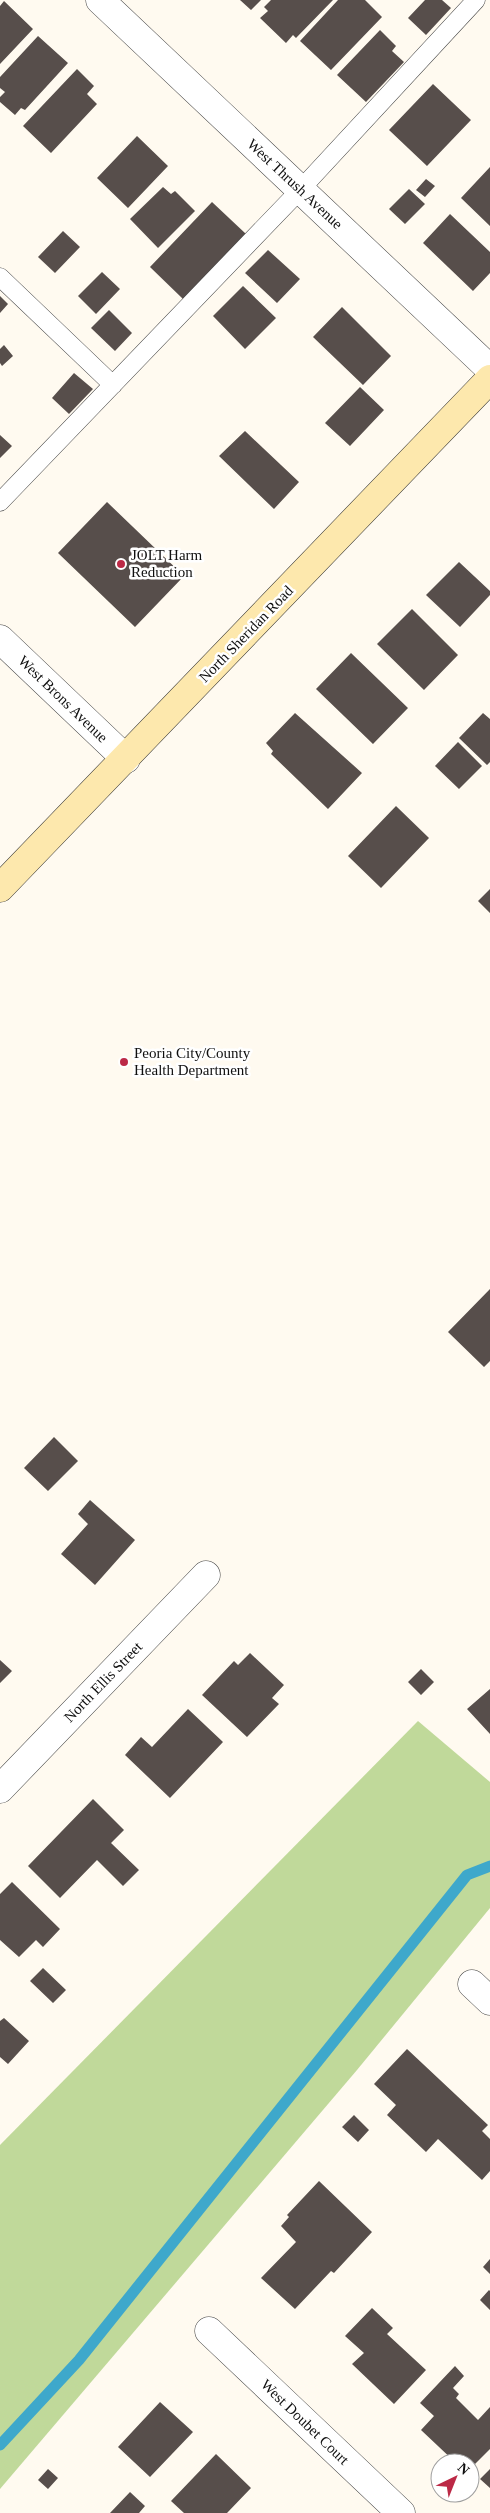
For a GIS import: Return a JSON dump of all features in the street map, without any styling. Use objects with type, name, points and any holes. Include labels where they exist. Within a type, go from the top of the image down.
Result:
[{"type":"main road","name":"North Sheridan Road","points":[[0,888],[490,379]]},
{"type":"street","name":"West Thrush Avenue","points":[[100,0],[490,369]]},
{"type":"street","name":"West Brons Avenue","points":[[0,639],[126,759]]},
{"type":"street","name":"North Ellis Street","points":[[0,1789],[206,1575]]},
{"type":"street","name":"West Doubet Court","points":[[209,2331],[401,2513]]},
{"type":"lane","points":[[0,502],[300,190],[476,0]]},
{"type":"lane","points":[[0,277],[113,385]]},
{"type":"green space","points":[[418,1721],[490,1782],[490,1908],[357,2070],[0,2489],[0,2145]]},
{"type":"building","points":[[240,0],[261,0],[251,10]]},
{"type":"building","points":[[271,0],[333,0],[296,38],[293,35],[286,43],[260,18],[268,11],[264,7]]},
{"type":"building","points":[[338,0],[365,0],[382,17],[331,70],[300,41]]},
{"type":"building","points":[[425,0],[442,0],[451,8],[426,35],[408,18]]},
{"type":"building","points":[[4,1],[33,29],[0,64],[0,6]]},
{"type":"building","points":[[380,30],[396,46],[392,51],[404,62],[366,102],[337,75]]},
{"type":"building","points":[[38,36],[68,63],[25,110],[21,108],[15,115],[0,102],[0,97],[5,92],[0,88],[0,77]]},
{"type":"building","points":[[77,69],[94,86],[87,94],[97,104],[51,153],[23,126]]},
{"type":"building","points":[[433,84],[471,120],[427,166],[389,130]]},
{"type":"building","points":[[137,136],[168,166],[128,208],[97,178]]},
{"type":"building","points":[[490,167],[490,226],[461,198]]},
{"type":"building","points":[[426,179],[435,186],[425,197],[416,190]]},
{"type":"building","points":[[163,187],[171,194],[175,191],[195,211],[158,248],[130,219]]},
{"type":"building","points":[[409,189],[425,204],[405,224],[389,209]]},
{"type":"building","points":[[212,202],[246,234],[183,299],[150,267]]},
{"type":"building","points":[[450,214],[490,252],[490,273],[473,291],[423,243]]},
{"type":"building","points":[[63,231],[80,247],[55,273],[38,257]]},
{"type":"building","points":[[268,250],[300,279],[277,303],[245,273]]},
{"type":"building","points":[[102,272],[120,289],[96,314],[78,296]]},
{"type":"building","points":[[243,286],[276,318],[245,349],[213,316]]},
{"type":"building","points":[[0,296],[8,304],[0,313]]},
{"type":"building","points":[[342,307],[391,356],[363,385],[313,337]]},
{"type":"building","points":[[109,310],[132,333],[115,351],[91,328]]},
{"type":"building","points":[[4,345],[13,356],[2,366],[0,363],[0,349]]},
{"type":"building","points":[[74,373],[93,389],[69,414],[52,398]]},
{"type":"building","points":[[360,387],[384,410],[350,446],[325,423]]},
{"type":"building","points":[[245,431],[299,482],[274,509],[219,456]]},
{"type":"building","points":[[0,435],[12,446],[0,458]]},
{"type":"building","name":"JOLT Harm Reduction","points":[[107,502],[184,576],[135,627],[58,553]]},
{"type":"building","points":[[459,562],[490,591],[490,595],[460,627],[426,595]]},
{"type":"building","points":[[412,609],[458,655],[424,690],[377,644]]},
{"type":"building","points":[[351,653],[408,708],[373,744],[316,689]]},
{"type":"building","points":[[295,713],[362,773],[328,809],[271,754],[273,751],[266,743]]},
{"type":"building","points":[[483,713],[490,719],[490,762],[487,765],[459,738]]},
{"type":"building","points":[[458,742],[482,766],[459,789],[435,766]]},
{"type":"building","points":[[396,806],[429,838],[381,888],[348,856]]},
{"type":"building","points":[[490,889],[490,913],[478,901]]},
{"type":"building","points":[[490,1289],[490,1361],[484,1367],[448,1332]]},
{"type":"building","points":[[54,1437],[78,1461],[48,1491],[24,1468]]},
{"type":"building","points":[[90,1500],[135,1540],[95,1585],[61,1554],[88,1524],[78,1514]]},
{"type":"building","points":[[250,1653],[284,1685],[272,1698],[279,1704],[247,1737],[202,1695],[234,1661],[238,1665]]},
{"type":"building","points":[[0,1660],[12,1671],[0,1683]]},
{"type":"building","points":[[421,1669],[434,1682],[421,1695],[408,1682]]},
{"type":"building","points":[[490,1689],[490,1734],[467,1709]]},
{"type":"building","points":[[188,1709],[223,1742],[170,1798],[125,1755],[141,1737],[152,1747]]},
{"type":"building","points":[[93,1799],[124,1830],[111,1843],[139,1870],[123,1886],[97,1860],[60,1898],[28,1866]]},
{"type":"building","points":[[12,1882],[60,1929],[43,1947],[36,1940],[19,1957],[0,1940],[0,1894]]},
{"type":"building","points":[[43,1968],[66,1990],[53,2003],[30,1981]]},
{"type":"building","points":[[4,2018],[29,2041],[8,2064],[0,2057],[0,2021]]},
{"type":"building","points":[[407,2049],[488,2125],[482,2131],[490,2139],[490,2171],[482,2180],[438,2139],[426,2152],[387,2115],[396,2105],[374,2084]]},
{"type":"building","points":[[354,2115],[369,2130],[358,2142],[342,2127]]},
{"type":"building","points":[[319,2181],[372,2232],[334,2273],[331,2271],[295,2309],[261,2278],[296,2242],[281,2226],[289,2217],[287,2215]]},
{"type":"building","points":[[490,2259],[490,2274],[483,2267]]},
{"type":"building","points":[[490,2291],[490,2310],[480,2300]]},
{"type":"building","points":[[372,2308],[393,2328],[387,2334],[426,2370],[394,2404],[352,2364],[364,2353],[345,2336]]},
{"type":"building","points":[[455,2366],[464,2376],[453,2388],[459,2394],[456,2398],[478,2420],[490,2407],[490,2449],[480,2459],[480,2453],[445,2453],[421,2430],[434,2416],[420,2403]]},
{"type":"building","points":[[160,2402],[193,2432],[150,2477],[118,2447]]},
{"type":"building","points":[[216,2454],[251,2488],[227,2513],[184,2513],[171,2501]]},
{"type":"building","points":[[48,2469],[58,2478],[48,2489],[38,2480]]},
{"type":"building","points":[[490,2469],[490,2488],[480,2479]]},
{"type":"building","points":[[130,2492],[145,2506],[139,2513],[110,2513]]},
{"type":"waterway","points":[[0,2445],[79,2360],[467,1875],[490,1866]]},
{"type":"place","name":"JOLT Harm Reduction","points":[[121,564]]},
{"type":"place","name":"Peoria City/County Health Department","points":[[124,1062]]}]
